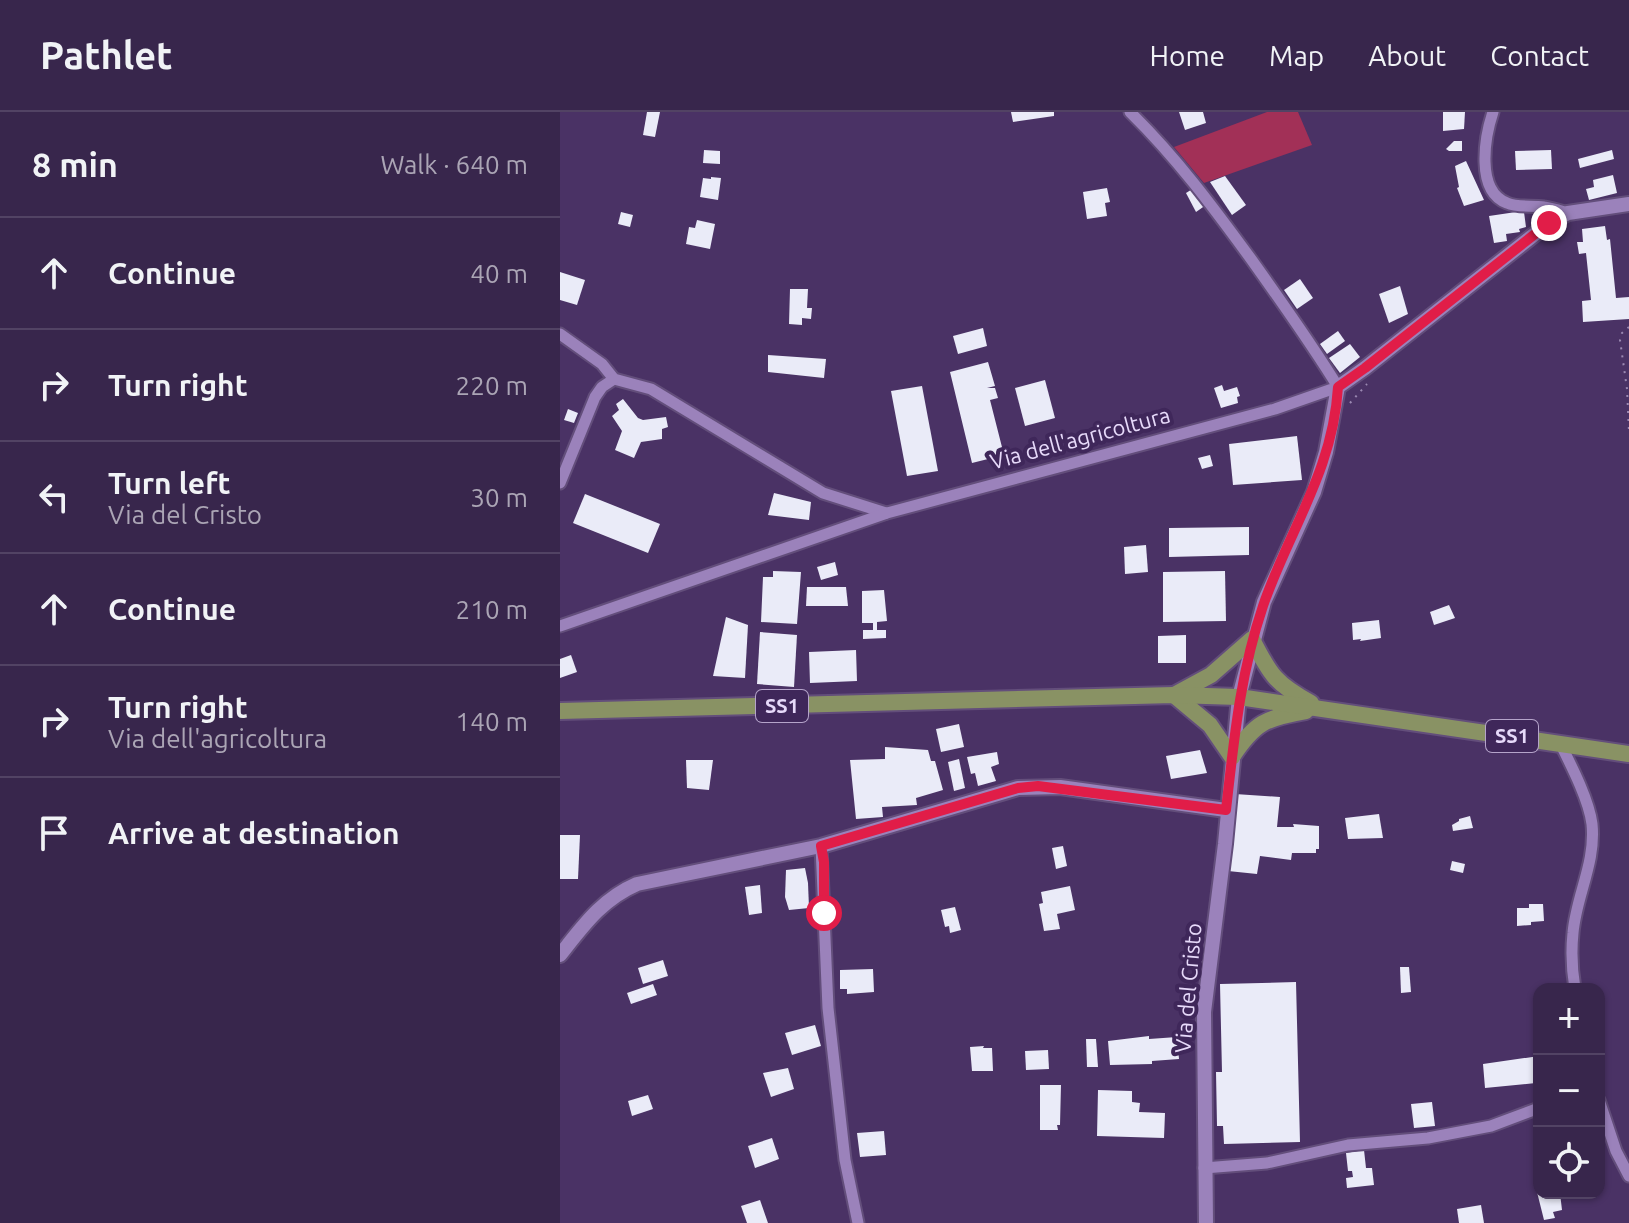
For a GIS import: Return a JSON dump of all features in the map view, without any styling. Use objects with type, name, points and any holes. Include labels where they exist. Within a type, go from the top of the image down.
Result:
[{"type":"main road","points":[[1252,639],[1272,676],[1283,688],[1319,708],[1262,722],[1245,737],[1232,757],[1210,725],[1174,695],[1211,675],[1252,639]]},
{"type":"main road","name":"SS1","points":[[560,711],[1174,695],[1239,697],[1629,754]]},
{"type":"street","points":[[1130,112],[1200,188],[1312,344],[1338,387]]},
{"type":"street","points":[[1493,112],[1484,148],[1487,176],[1499,199],[1513,205],[1546,207],[1568,213],[1629,204]]},
{"type":"street","name":"Via dell'agricoltura","points":[[560,626],[887,513],[1275,409],[1338,387],[1549,223],[1568,213]]},
{"type":"street","points":[[560,334],[602,364],[614,379],[651,389],[823,493],[887,513]]},
{"type":"street","points":[[560,483],[595,397],[602,387],[614,379]]},
{"type":"street","name":"Via del Cristo","points":[[1206,1223],[1204,1012],[1239,697],[1252,639],[1277,571],[1314,492],[1326,452],[1338,387]]},
{"type":"street","points":[[1560,743],[1592,819],[1593,831],[1590,869],[1573,931],[1574,983]]},
{"type":"street","points":[[560,955],[598,908],[616,892],[626,888],[647,881],[821,846],[1018,788],[1038,786],[1226,810]]},
{"type":"street","points":[[821,846],[828,1008],[845,1160],[858,1223]]},
{"type":"street","points":[[1204,1168],[1267,1163],[1348,1145],[1428,1138],[1491,1126],[1533,1110]]},
{"type":"street","points":[[1605,1118],[1616,1151],[1629,1176]]},
{"type":"path","points":[[1629,327],[1620,340],[1629,432]]},
{"type":"shaded area","points":[[1267,112],[1298,112],[1312,145],[1204,183],[1174,147]]},
{"type":"building","points":[[647,112],[660,112],[655,137],[643,135]]},
{"type":"building","points":[[1011,112],[1054,112],[1054,116],[1013,122]]},
{"type":"building","points":[[1179,112],[1203,112],[1206,123],[1185,130]]},
{"type":"building","points":[[1443,112],[1465,112],[1464,129],[1443,131]]},
{"type":"building","points":[[1454,141],[1462,141],[1462,151],[1446,149]]},
{"type":"building","points":[[704,150],[720,151],[720,164],[703,163]]},
{"type":"building","points":[[1551,150],[1552,169],[1516,170],[1515,151]]},
{"type":"building","points":[[1612,150],[1614,159],[1580,168],[1578,159]]},
{"type":"building","points":[[1466,161],[1484,200],[1464,206],[1457,188],[1455,166]]},
{"type":"building","points":[[1613,175],[1617,193],[1589,200],[1586,189],[1594,187],[1593,180]]},
{"type":"building","points":[[1225,176],[1246,205],[1232,215],[1210,182]]},
{"type":"building","points":[[703,178],[721,178],[718,200],[700,197]]},
{"type":"building","points":[[1107,188],[1110,202],[1105,203],[1107,216],[1087,219],[1083,192]]},
{"type":"building","points":[[1194,188],[1206,205],[1196,212],[1186,193]]},
{"type":"building","points":[[621,212],[633,215],[630,227],[618,224]]},
{"type":"building","points":[[1524,212],[1526,227],[1519,229],[1520,232],[1506,234],[1507,241],[1494,243],[1489,216]]},
{"type":"building","points":[[697,220],[715,224],[710,249],[686,244],[689,227],[695,228]]},
{"type":"building","points":[[1605,226],[1607,240],[1610,239],[1616,298],[1629,297],[1629,319],[1583,322],[1582,301],[1591,300],[1586,253],[1579,254],[1577,242],[1583,242],[1582,229]]},
{"type":"building","points":[[560,272],[585,280],[577,305],[560,300]]},
{"type":"building","points":[[1300,279],[1313,298],[1297,309],[1284,290]]},
{"type":"building","points":[[1400,286],[1408,314],[1389,323],[1379,294]]},
{"type":"building","points":[[790,289],[808,289],[807,308],[812,308],[811,319],[802,318],[802,325],[789,324]]},
{"type":"building","points":[[983,328],[987,346],[958,354],[953,336]]},
{"type":"building","points":[[1338,331],[1345,341],[1327,354],[1320,344]]},
{"type":"building","points":[[1350,344],[1360,357],[1340,373],[1329,358]]},
{"type":"building","points":[[768,355],[826,359],[824,378],[768,372]]},
{"type":"building","points":[[988,362],[995,386],[987,388],[995,388],[998,398],[990,400],[1004,455],[972,463],[950,372]]},
{"type":"building","points":[[1045,380],[1055,418],[1025,426],[1015,388]]},
{"type":"building","points":[[1222,385],[1224,391],[1237,387],[1240,396],[1237,397],[1238,403],[1221,408],[1214,388]]},
{"type":"building","points":[[922,386],[938,471],[907,476],[891,391]]},
{"type":"building","points":[[623,399],[638,418],[666,417],[668,427],[662,429],[662,439],[641,442],[634,458],[615,450],[622,431],[612,416],[619,410],[616,404]]},
{"type":"building","points":[[568,409],[578,413],[574,423],[564,420]]},
{"type":"building","points":[[1297,436],[1302,480],[1233,485],[1229,444]]},
{"type":"building","points":[[1210,455],[1213,466],[1202,469],[1198,458]]},
{"type":"building","points":[[774,493],[811,502],[809,520],[768,515]]},
{"type":"building","points":[[585,494],[660,524],[648,553],[573,523]]},
{"type":"building","points":[[1249,527],[1249,555],[1169,557],[1169,528]]},
{"type":"building","points":[[1146,545],[1148,572],[1125,574],[1124,547]]},
{"type":"building","points":[[835,562],[838,575],[821,580],[817,567]]},
{"type":"building","points":[[773,571],[801,572],[797,624],[761,622],[763,577],[773,577]]},
{"type":"building","points":[[1225,571],[1226,621],[1163,622],[1163,572]]},
{"type":"building","points":[[807,587],[846,587],[848,606],[806,606]]},
{"type":"building","points":[[884,590],[887,621],[877,622],[877,630],[886,630],[886,638],[863,639],[863,630],[873,630],[873,623],[862,623],[862,591]]},
{"type":"building","points":[[1449,605],[1455,618],[1434,625],[1430,612]]},
{"type":"building","points":[[726,617],[748,625],[745,678],[713,676]]},
{"type":"building","points":[[1379,620],[1381,638],[1353,640],[1352,623]]},
{"type":"building","points":[[760,632],[797,635],[794,687],[757,684]]},
{"type":"building","points":[[1186,635],[1186,663],[1158,663],[1158,636]]},
{"type":"building","points":[[856,650],[857,681],[810,683],[809,652]]},
{"type":"building","points":[[571,655],[577,672],[560,678],[560,659]]},
{"type":"building","points":[[959,724],[964,747],[941,752],[936,729]]},
{"type":"building","points":[[885,747],[928,750],[931,761],[935,761],[943,790],[916,798],[917,805],[882,807],[883,817],[856,819],[850,760],[885,759]]},
{"type":"building","points":[[1200,750],[1207,773],[1171,779],[1166,756]]},
{"type":"building","points":[[997,752],[999,764],[991,767],[996,781],[978,786],[967,757]]},
{"type":"building","points":[[959,759],[965,788],[954,791],[948,762]]},
{"type":"building","points":[[686,760],[713,760],[709,790],[687,788]]},
{"type":"building","points":[[1235,794],[1280,797],[1277,827],[1294,827],[1293,824],[1319,826],[1319,849],[1316,853],[1292,853],[1291,860],[1260,856],[1257,874],[1228,871]]},
{"type":"building","points":[[1379,814],[1383,838],[1348,839],[1345,818]]},
{"type":"building","points":[[1470,816],[1473,828],[1453,831],[1452,825]]},
{"type":"building","points":[[560,835],[580,835],[578,879],[560,879]]},
{"type":"building","points":[[1063,846],[1067,866],[1056,869],[1052,848]]},
{"type":"building","points":[[1452,861],[1465,864],[1463,873],[1450,870]]},
{"type":"building","points":[[805,868],[809,908],[789,910],[785,897],[786,870]]},
{"type":"building","points":[[760,885],[762,913],[749,915],[745,887]]},
{"type":"building","points":[[1070,886],[1075,910],[1057,914],[1060,929],[1044,931],[1039,904],[1043,903],[1041,892]]},
{"type":"building","points":[[1529,904],[1543,904],[1544,921],[1517,926],[1517,908],[1529,908]]},
{"type":"building","points":[[955,907],[961,930],[950,933],[949,926],[945,927],[941,910]]},
{"type":"building","points":[[663,960],[668,976],[643,984],[638,968]]},
{"type":"building","points":[[1400,967],[1409,967],[1411,992],[1401,993]]},
{"type":"building","points":[[873,969],[874,992],[847,994],[847,989],[840,989],[840,970]]},
{"type":"building","points":[[1296,982],[1300,1142],[1224,1144],[1223,1126],[1217,1126],[1216,1072],[1222,1072],[1220,984]]},
{"type":"building","points":[[653,984],[657,995],[631,1004],[627,993]]},
{"type":"building","points":[[815,1025],[821,1046],[792,1055],[785,1033]]},
{"type":"building","points":[[1149,1036],[1149,1039],[1177,1037],[1179,1059],[1152,1061],[1152,1064],[1110,1065],[1108,1041]]},
{"type":"building","points":[[1086,1039],[1096,1039],[1098,1067],[1087,1067]]},
{"type":"building","points":[[970,1047],[992,1048],[993,1071],[972,1071]]},
{"type":"building","points":[[1048,1050],[1049,1069],[1026,1070],[1025,1051]]},
{"type":"building","points":[[1533,1057],[1533,1083],[1485,1088],[1483,1064]]},
{"type":"building","points":[[788,1068],[794,1089],[771,1097],[763,1073]]},
{"type":"building","points":[[1040,1085],[1061,1085],[1058,1130],[1040,1130]]},
{"type":"building","points":[[1098,1090],[1132,1091],[1132,1102],[1140,1103],[1139,1112],[1165,1113],[1164,1138],[1097,1136]]},
{"type":"building","points":[[648,1095],[653,1109],[632,1116],[628,1101]]},
{"type":"building","points":[[1432,1102],[1435,1126],[1414,1128],[1411,1104]]},
{"type":"building","points":[[884,1131],[886,1155],[860,1157],[857,1133]]},
{"type":"building","points":[[772,1138],[779,1159],[755,1168],[748,1146]]},
{"type":"building","points":[[1364,1150],[1366,1168],[1372,1168],[1374,1185],[1347,1188],[1346,1178],[1353,1177],[1352,1171],[1348,1171],[1346,1153]]},
{"type":"building","points":[[1539,1199],[1561,1199],[1562,1210],[1553,1212],[1555,1218],[1544,1220]]},
{"type":"building","points":[[760,1200],[768,1223],[747,1223],[741,1206]]},
{"type":"building","points":[[1481,1205],[1484,1223],[1459,1223],[1457,1209]]},
{"type":"route","points":[[824,913],[821,846],[1018,788],[1060,787],[1226,810],[1239,697],[1252,639],[1277,571],[1314,492],[1326,452],[1338,387],[1549,223]]}]
